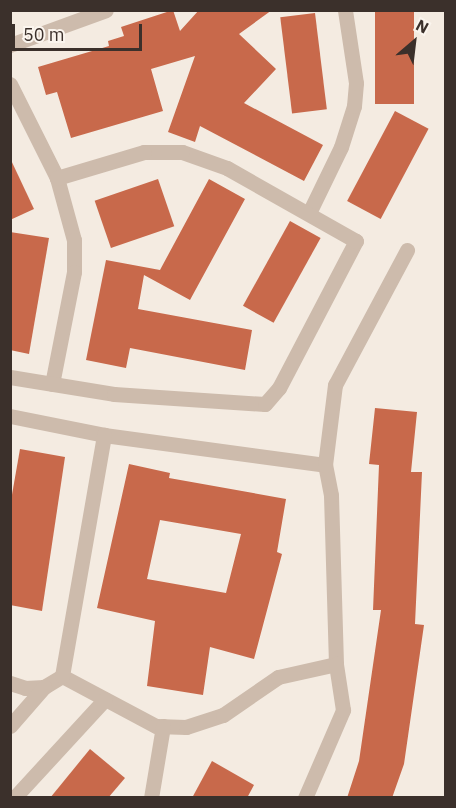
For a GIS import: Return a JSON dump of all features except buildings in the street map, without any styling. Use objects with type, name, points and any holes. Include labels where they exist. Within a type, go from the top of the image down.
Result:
[{"type":"lane","points":[[10,45],[106,10]]},
{"type":"lane","points":[[309,213],[341,147],[354,106],[356,83],[345,10]]},
{"type":"lane","points":[[10,84],[57,178],[71,221],[74,272],[52,384]]},
{"type":"lane","points":[[10,377],[114,394],[265,404],[279,388],[356,241],[227,168],[183,153],[144,152],[57,178]]},
{"type":"lane","points":[[305,798],[343,711],[336,664],[331,495],[325,465],[335,385],[407,250]]},
{"type":"lane","points":[[10,416],[104,435],[325,465]]},
{"type":"lane","points":[[10,726],[44,687],[62,676],[104,435]]},
{"type":"lane","points":[[62,676],[163,726],[186,727],[223,715],[278,677],[336,664]]},
{"type":"lane","points":[[10,683],[25,688],[44,687]]},
{"type":"lane","points":[[14,798],[105,699]]},
{"type":"lane","points":[[151,798],[163,726]]}]
